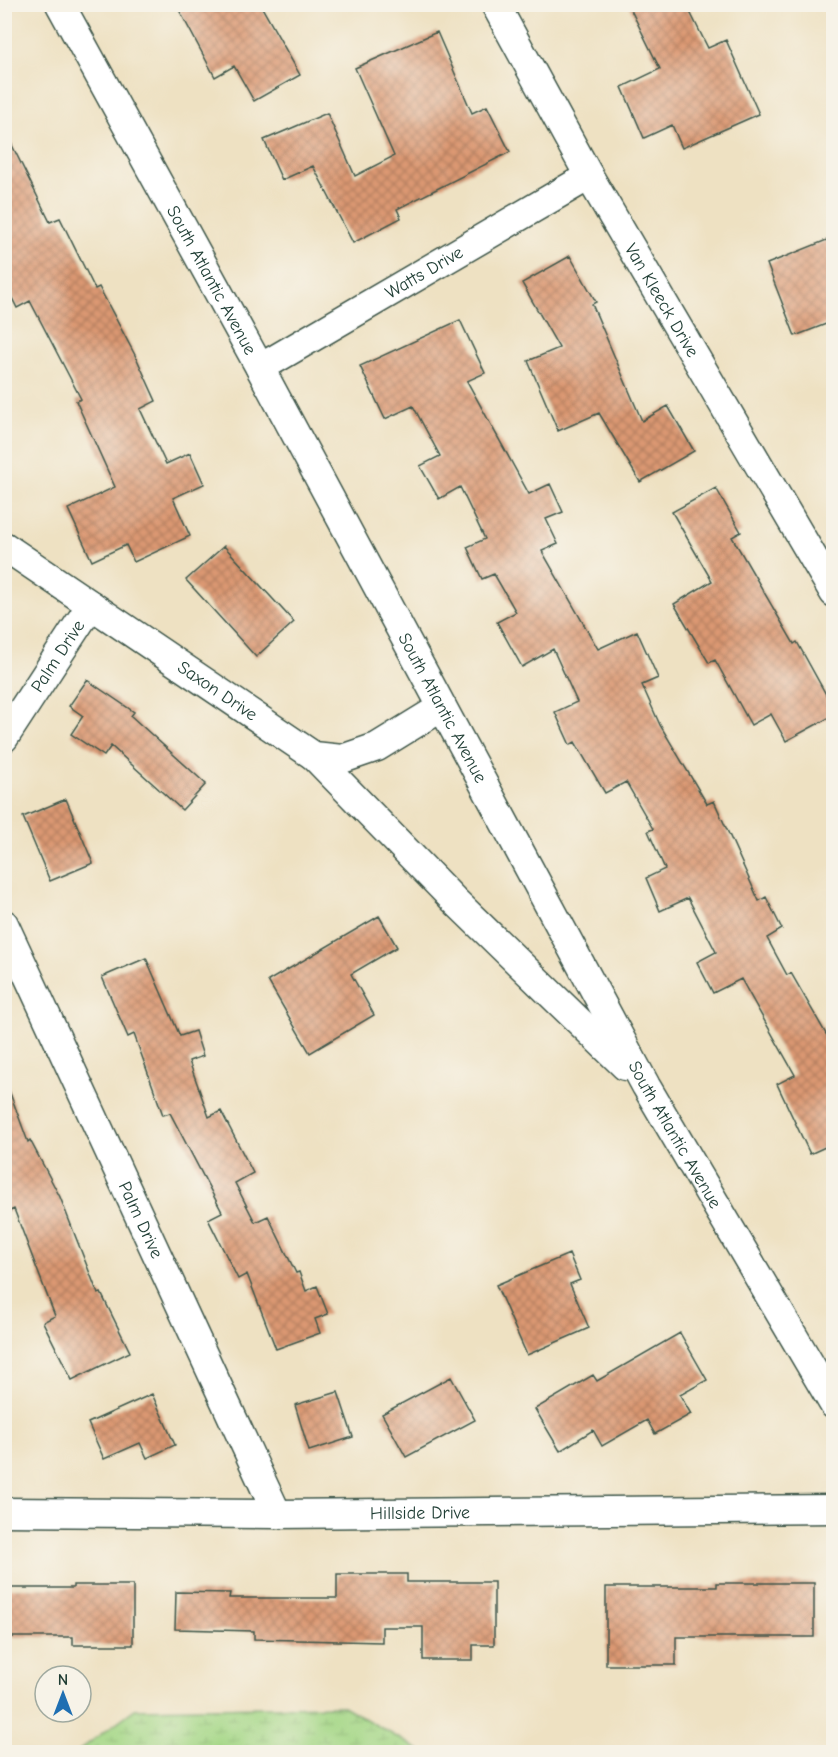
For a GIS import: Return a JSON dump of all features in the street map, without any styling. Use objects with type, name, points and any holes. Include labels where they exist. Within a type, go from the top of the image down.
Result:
[{"type":"street","name":"South Atlantic Avenue","points":[[60,4],[260,368],[646,1086],[834,1405]]},
{"type":"street","name":"Van Kleeck Drive","points":[[495,4],[589,176],[834,593]]},
{"type":"street","name":"Watts Drive","points":[[260,368],[589,176]]},
{"type":"street","name":"Saxon Drive","points":[[4,546],[314,756],[342,759],[377,747],[442,707]]},
{"type":"street","name":"Palm Drive","points":[[4,738],[91,605]]},
{"type":"street","points":[[314,756],[454,900],[646,1086]]},
{"type":"street","name":"Palm Drive","points":[[4,924],[277,1514]]},
{"type":"street","name":"Hillside Drive","points":[[4,1512],[277,1514],[834,1509]]},
{"type":"green space","points":[[343,1706],[423,1752],[77,1752],[135,1709]]},
{"type":"building","points":[[176,4],[260,4],[300,75],[254,101],[234,66],[215,77]]},
{"type":"building","points":[[628,4],[686,4],[708,48],[726,40],[759,114],[682,148],[672,125],[644,138],[622,87],[660,69]]},
{"type":"building","points":[[437,32],[472,113],[487,106],[510,152],[397,209],[401,218],[353,243],[313,166],[282,180],[264,140],[327,113],[355,176],[394,156],[355,68]]},
{"type":"building","points":[[4,129],[50,222],[60,218],[95,289],[99,287],[136,357],[156,401],[140,409],[166,464],[190,453],[204,484],[173,498],[190,536],[134,562],[126,545],[92,561],[68,509],[115,487],[76,401],[81,399],[30,301],[17,308],[4,282]]},
{"type":"building","points":[[834,237],[834,321],[795,336],[767,264]]},
{"type":"building","points":[[570,256],[596,302],[592,304],[642,421],[668,406],[694,451],[640,482],[599,413],[558,431],[528,361],[559,348],[522,283]]},
{"type":"building","points":[[460,320],[485,373],[467,381],[529,494],[550,484],[563,512],[546,519],[558,544],[542,551],[598,649],[637,631],[658,678],[642,685],[660,725],[707,804],[714,801],[759,901],[766,897],[782,929],[767,938],[787,975],[791,973],[834,1048],[834,1143],[810,1154],[777,1084],[795,1075],[741,979],[713,993],[697,962],[716,952],[688,898],[660,911],[646,878],[665,869],[648,831],[653,829],[626,782],[605,793],[575,742],[570,745],[555,712],[577,702],[553,649],[522,667],[497,622],[516,612],[494,574],[482,579],[467,547],[485,539],[460,487],[439,499],[420,466],[440,456],[413,406],[385,419],[360,366]]},
{"type":"building","points":[[716,488],[741,532],[732,537],[794,644],[797,642],[834,709],[834,715],[786,741],[771,714],[751,725],[715,660],[709,663],[674,604],[712,581],[672,512]]},
{"type":"building","points":[[224,546],[294,622],[256,657],[186,580]]},
{"type":"building","points":[[87,680],[134,712],[131,716],[206,784],[182,810],[111,746],[104,756],[71,734],[83,716],[69,706]]},
{"type":"building","points":[[66,799],[93,863],[50,881],[23,817]]},
{"type":"building","points":[[379,916],[397,947],[351,974],[374,1015],[310,1053],[268,981]]},
{"type":"building","points":[[146,958],[180,1036],[195,1031],[203,1056],[189,1061],[209,1117],[221,1111],[253,1173],[235,1183],[255,1222],[268,1216],[296,1273],[299,1272],[306,1291],[317,1286],[328,1314],[315,1319],[320,1333],[276,1349],[247,1274],[238,1279],[208,1219],[222,1212],[170,1113],[163,1115],[134,1034],[128,1037],[102,977]]},
{"type":"building","points":[[7,1085],[28,1142],[30,1140],[60,1197],[98,1294],[101,1293],[130,1352],[72,1380],[43,1322],[55,1316],[14,1209],[4,1214]]},
{"type":"building","points":[[569,1254],[580,1280],[570,1284],[589,1328],[527,1355],[496,1285]]},
{"type":"building","points":[[680,1333],[707,1380],[680,1395],[691,1414],[655,1434],[647,1420],[602,1446],[593,1430],[560,1451],[535,1409],[593,1375],[597,1381]]},
{"type":"building","points":[[451,1377],[475,1420],[406,1457],[382,1414]]},
{"type":"building","points":[[338,1392],[353,1437],[309,1451],[295,1405]]},
{"type":"building","points":[[152,1394],[175,1445],[147,1458],[140,1443],[104,1459],[88,1423]]},
{"type":"building","points":[[337,1574],[407,1574],[407,1582],[494,1582],[494,1645],[473,1645],[473,1660],[423,1660],[423,1627],[382,1627],[382,1642],[254,1639],[254,1631],[175,1629],[176,1592],[230,1593],[229,1598],[337,1598]]},
{"type":"building","points":[[717,1583],[814,1583],[814,1637],[676,1637],[676,1665],[606,1665],[606,1587],[717,1587]]},
{"type":"building","points":[[73,1585],[133,1585],[133,1645],[73,1645],[73,1637],[4,1637],[4,1588],[73,1588]]}]
